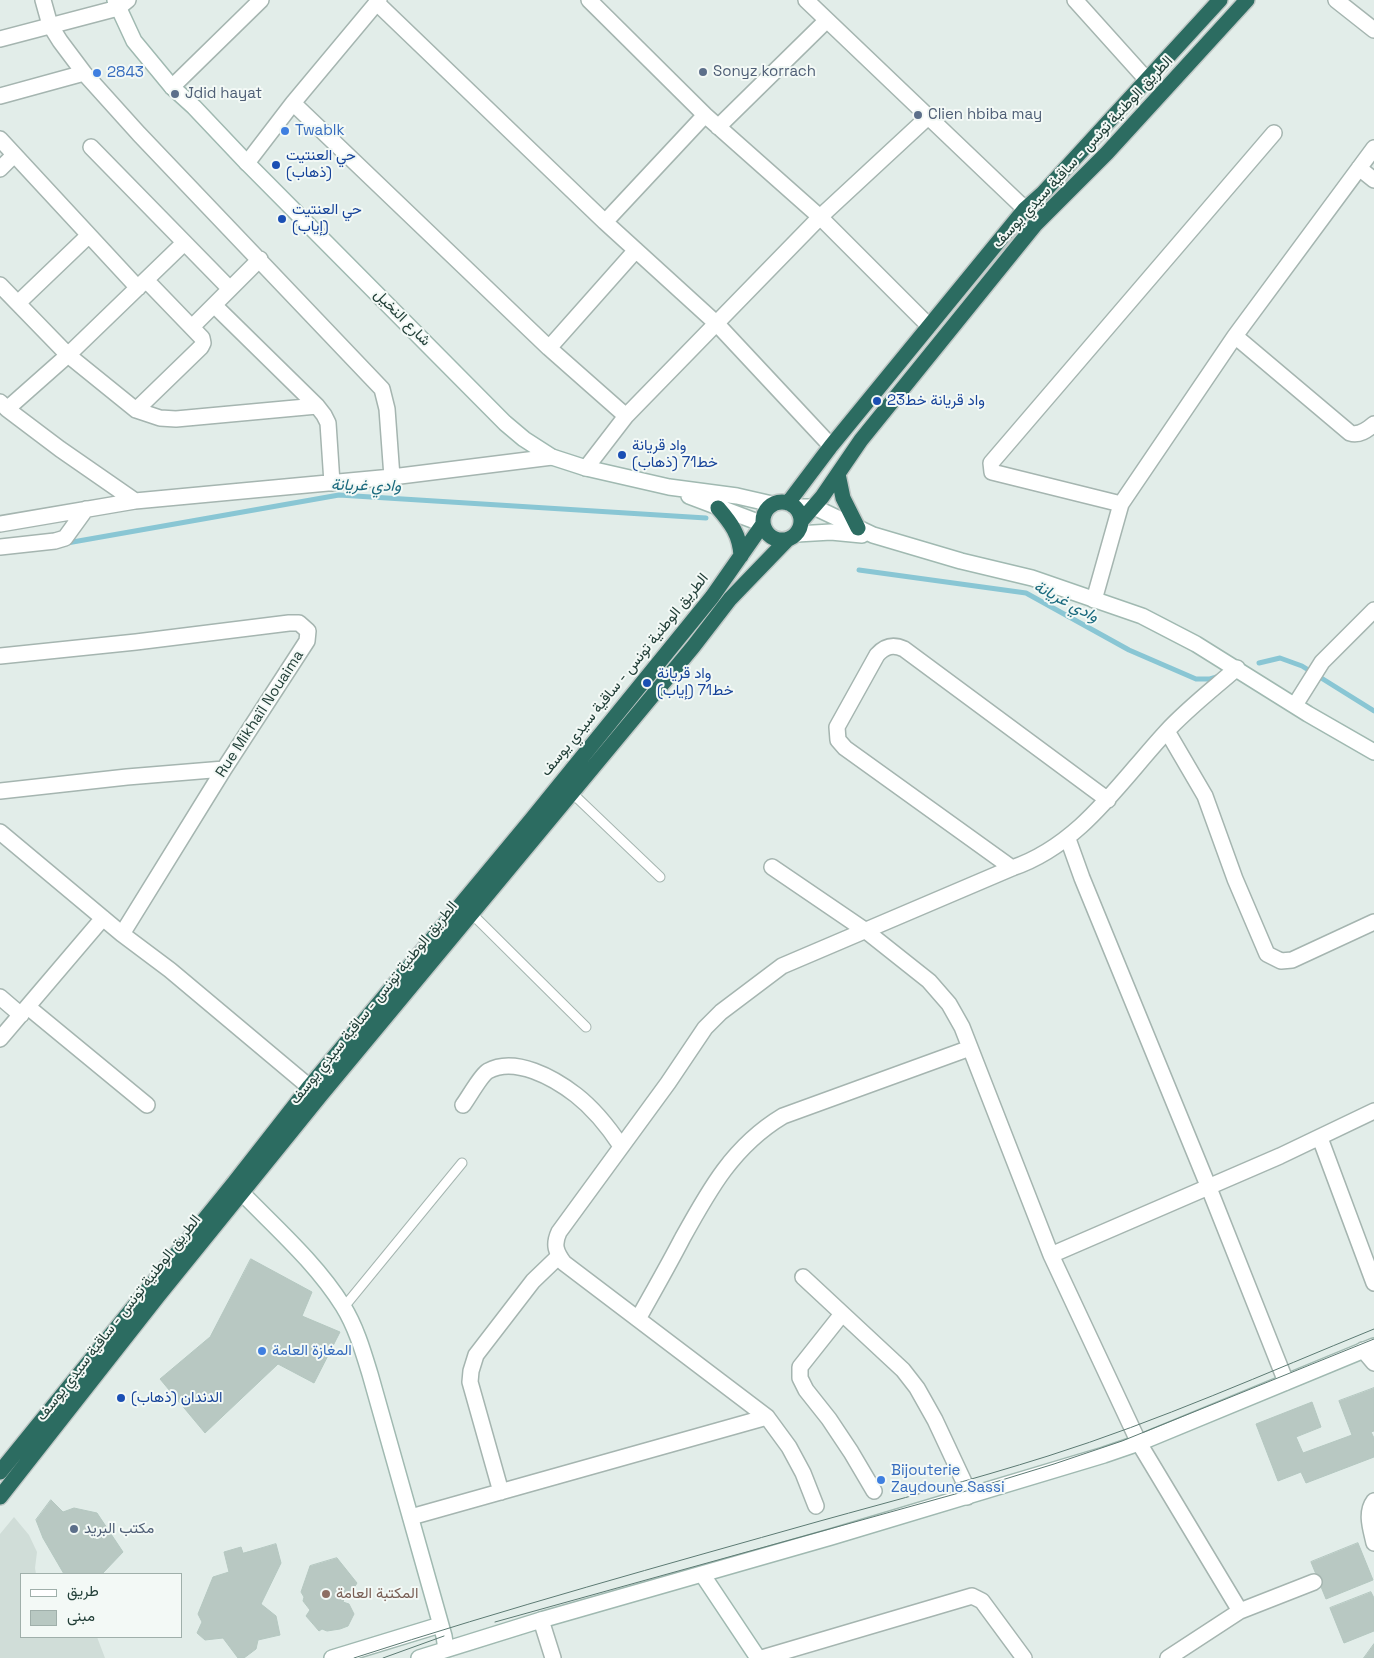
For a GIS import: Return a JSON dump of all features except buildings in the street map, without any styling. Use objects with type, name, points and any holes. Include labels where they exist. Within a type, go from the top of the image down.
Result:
[{"type":"highway","name":"الطريق الوطنية تونس - ساقية سيدي يوسف","points":[[315,1091],[471,913],[693,646],[794,521],[831,446],[1025,209],[1043,193],[1220,0]]},
{"type":"highway","name":"الطريق الوطنية تونس - ساقية سيدي يوسف","points":[[794,521],[814,507],[861,440],[1035,225],[1107,153],[1240,2]]},
{"type":"highway","points":[[838,474],[843,498],[858,528]]},
{"type":"highway","points":[[762,524],[769,536],[774,539],[794,521],[779,502],[772,504]]},
{"type":"highway","name":"الطريق الوطنية تونس - ساقية سيدي يوسف","points":[[0,1472],[238,1188],[537,812],[712,597],[762,524],[766,510],[772,504]]},
{"type":"highway","points":[[718,508],[736,531],[741,556]]},
{"type":"highway","name":"الطريق الوطنية تونس - ساقية سيدي يوسف","points":[[3,1488],[158,1296],[238,1188]]},
{"type":"street","points":[[43,0],[50,25],[84,73],[139,134],[382,388],[387,409],[392,476]]},
{"type":"street","points":[[172,87],[261,0]]},
{"type":"street","points":[[589,0],[704,115],[820,217],[929,326]]},
{"type":"street","points":[[806,0],[1025,209]]},
{"type":"street","points":[[1075,0],[1147,80]]},
{"type":"street","points":[[1336,0],[1374,30]]},
{"type":"street","points":[[247,163],[293,103],[378,2],[605,222],[716,324],[831,446]]},
{"type":"street","points":[[0,38],[50,25],[120,3]]},
{"type":"street","name":"شارع النخيل","points":[[120,3],[134,41],[172,87],[194,107],[247,163],[505,423],[524,439],[552,458],[586,468],[669,487],[736,496],[772,504]]},
{"type":"street","points":[[718,127],[827,20]]},
{"type":"street","points":[[0,96],[84,73]]},
{"type":"street","points":[[293,103],[549,348],[626,416]]},
{"type":"street","points":[[605,222],[704,115]]},
{"type":"street","points":[[586,468],[626,416],[820,217],[929,116]]},
{"type":"street","points":[[1121,504],[992,472],[991,463],[1274,133]]},
{"type":"street","points":[[0,139],[88,236],[192,327],[202,338],[203,343],[201,347],[136,410]]},
{"type":"street","points":[[91,147],[230,290]]},
{"type":"street","points":[[1094,600],[1121,504],[1235,336],[1374,148]]},
{"type":"street","points":[[0,169],[14,155]]},
{"type":"street","points":[[1359,168],[1374,180]]},
{"type":"street","points":[[18,303],[88,236]]},
{"type":"street","points":[[135,501],[60,449],[4,406],[68,355],[184,243]]},
{"type":"street","points":[[549,348],[636,250]]},
{"type":"street","points":[[192,327],[260,259]]},
{"type":"street","points":[[0,284],[68,355],[136,410],[160,418],[176,419],[317,406]]},
{"type":"street","points":[[214,305],[317,406],[328,423],[332,483]]},
{"type":"street","points":[[1235,336],[1350,434],[1355,435],[1374,424]]},
{"type":"street","points":[[0,524],[135,501],[332,483],[552,458]]},
{"type":"street","points":[[669,487],[762,524]]},
{"type":"street","points":[[814,507],[873,535],[961,561],[1032,578],[1142,616],[1196,644],[1374,752]]},
{"type":"street","points":[[0,546],[55,541],[64,538],[71,532],[86,509]]},
{"type":"street","points":[[794,521],[830,532],[873,535]]},
{"type":"street","points":[[1295,705],[1322,662],[1371,618]]},
{"type":"street","name":"Rue Mikhaïl Nouaima","points":[[0,656],[298,623],[308,631],[306,641],[122,934]]},
{"type":"street","points":[[1012,868],[845,748],[838,740],[837,727],[877,654],[883,648],[896,646],[904,649],[1108,800]]},
{"type":"street","points":[[816,1506],[803,1473],[789,1447],[767,1417],[564,1263],[559,1256],[555,1241],[559,1232],[668,1083],[705,1028],[721,1012],[782,966],[1012,868],[1031,862],[1068,839],[1108,800],[1167,731],[1236,668]]},
{"type":"street","points":[[1167,731],[1205,796],[1235,879],[1266,954],[1281,961],[1292,960],[1374,922]]},
{"type":"street","points":[[0,791],[127,777],[224,769]]},
{"type":"street","points":[[0,832],[315,1091]]},
{"type":"street","points":[[1068,839],[1082,878],[1286,1382]]},
{"type":"street","points":[[772,867],[866,931],[929,981],[949,1004],[962,1028],[1051,1255],[1139,1443],[1240,1611]]},
{"type":"street","points":[[0,1039],[103,918]]},
{"type":"street","points":[[0,997],[24,1011],[147,1105]]},
{"type":"street","points":[[638,1319],[711,1187],[730,1161],[767,1126],[783,1116],[970,1048]]},
{"type":"street","points":[[463,1105],[486,1071],[506,1065],[519,1066],[547,1076],[576,1095],[608,1127],[622,1146]]},
{"type":"street","points":[[1051,1255],[1209,1188],[1320,1138],[1374,1111]]},
{"type":"street","points":[[1320,1138],[1374,1283]]},
{"type":"street","points":[[238,1188],[306,1258],[325,1281],[344,1308],[356,1332],[370,1374],[447,1654]]},
{"type":"street","points":[[501,1492],[470,1382],[471,1371],[476,1355],[533,1281],[559,1256]]},
{"type":"street","points":[[804,1277],[903,1370],[917,1388],[935,1420],[964,1482],[967,1497]]},
{"type":"street","points":[[842,1314],[800,1367],[800,1378],[806,1390],[829,1419],[851,1452],[874,1491]]},
{"type":"street","points":[[419,1658],[447,1654],[542,1620],[967,1497],[1139,1443],[1369,1348],[1374,1363]]},
{"type":"street","points":[[410,1517],[767,1417]]},
{"type":"street","points":[[1374,1500],[1371,1505],[1369,1522],[1374,1543]]},
{"type":"street","points":[[702,1574],[758,1658]]},
{"type":"street","points":[[1168,1658],[1240,1611],[1314,1582]]},
{"type":"street","points":[[762,1658],[972,1596],[982,1601],[1024,1658]]},
{"type":"street","points":[[542,1620],[553,1658]]},
{"type":"street","points":[[340,1657],[440,1625]]},
{"type":"lane","points":[[571,792],[660,876]]},
{"type":"lane","points":[[471,913],[586,1026]]},
{"type":"lane","points":[[344,1308],[462,1163]]},
{"type":"shaded area","points":[[14,1517],[29,1535],[37,1552],[36,1573],[20,1573],[20,1638],[97,1638],[105,1658],[0,1658],[0,1534]]},
{"type":"waterway","name":"وادي غريانة","points":[[67,543],[339,495],[706,518]]},
{"type":"waterway","name":"وادي غريانة","points":[[859,570],[1026,593],[1129,650],[1196,679],[1210,679],[1220,676]]},
{"type":"waterway","name":"وادي غريانة","points":[[1259,663],[1280,658],[1302,666],[1374,711]]},
{"type":"tram line","points":[[354,1658],[586,1587],[962,1482],[1048,1456],[1131,1428],[1374,1329]]},
{"type":"tram line","points":[[495,1622],[966,1491],[1054,1464],[1122,1441],[1374,1339]]},
{"type":"tram line","points":[[383,1658],[444,1636]]},
{"type":"place","name":"Sonyz korrach","points":[[703,72]]},
{"type":"place","name":"2843","points":[[97,73]]},
{"type":"place","name":"Jdid hayat","points":[[175,94]]},
{"type":"place","name":"Clien hbiba may","points":[[918,115]]},
{"type":"place","name":"Twablk","points":[[285,131]]},
{"type":"place","name":"حي العنتيت (ذهاب)","points":[[276,165]]},
{"type":"place","name":"حي العنتيت (إياب)","points":[[282,219]]},
{"type":"place","name":"واد قريانة خط23","points":[[877,401]]},
{"type":"place","name":"واد قريانة خط71 (ذهاب)","points":[[622,455]]},
{"type":"place","name":"واد قريانة خط71 (إياب)","points":[[647,683]]},
{"type":"place","name":"المغازة العامة","points":[[262,1351]]},
{"type":"place","name":"الدندان (ذهاب)","points":[[121,1398]]},
{"type":"place","name":"Bijouterie Zaydoune Sassi","points":[[881,1480]]},
{"type":"place","name":"مكتب البريد","points":[[74,1529]]},
{"type":"place","name":"المكتبة العامة","points":[[326,1594]]}]
